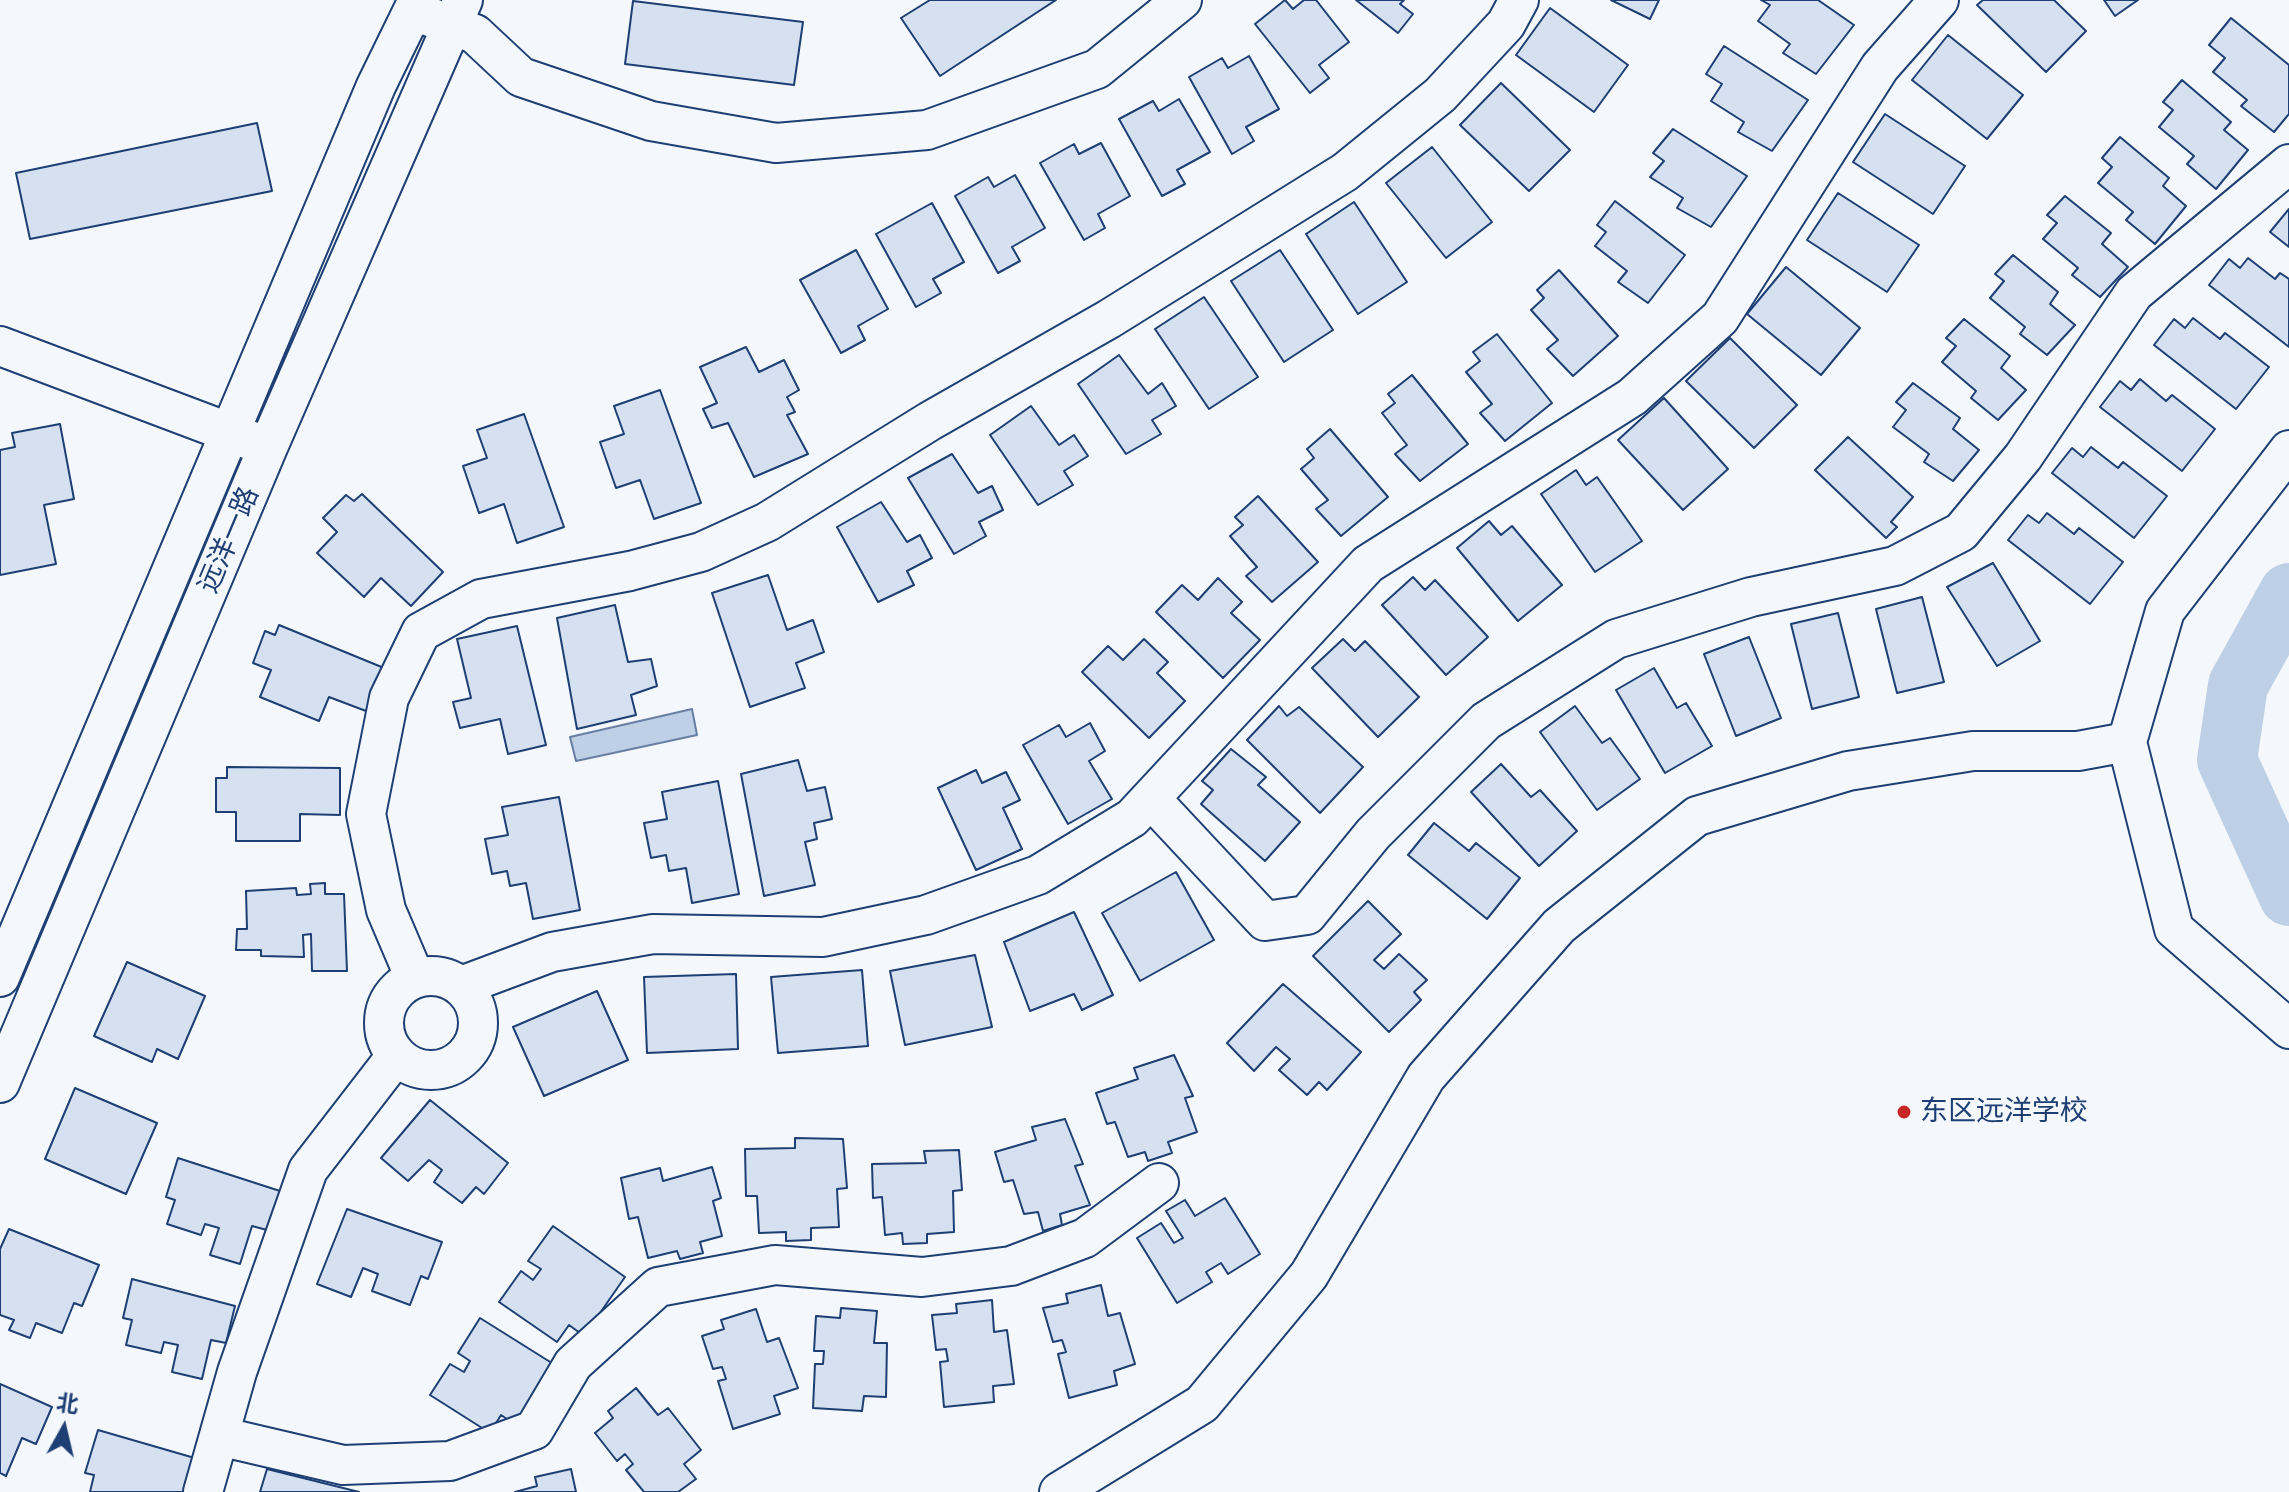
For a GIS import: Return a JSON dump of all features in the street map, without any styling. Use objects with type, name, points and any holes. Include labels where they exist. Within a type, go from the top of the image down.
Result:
[{"type":"street","points":[[416,5],[464,20],[521,77],[651,121],[776,143],[927,130],[1097,69],[1182,0]]},
{"type":"street","points":[[415,978],[386,910],[366,814],[389,698],[421,632],[481,599],[630,571],[701,552],[767,522],[918,428],[1109,319],[1345,172],[1440,95],[1506,24],[1519,0]]},
{"type":"street","points":[[461,986],[552,952],[653,934],[823,937],[926,915],[1038,875],[1132,818],[1368,564],[1632,397],[1720,318],[1880,67],[1939,0]]},
{"type":"street","name":"远洋一路","points":[[0,977],[376,86],[416,5]]},
{"type":"street","name":"远洋一路","points":[[0,1083],[268,447],[464,20]]},
{"type":"street","points":[[1151,799],[1265,921],[1307,915],[1373,834],[1486,721],[1616,639],[1751,597],[1895,566],[1961,532],[2023,457],[2134,293],[2289,164]]},
{"type":"street","points":[[0,346],[268,447]]},
{"type":"street","points":[[2289,450],[2165,611],[2127,742],[2174,929],[2289,1029]]},
{"type":"street","points":[[1059,1492],[1202,1404],[1309,1275],[1426,1077],[1559,926],[1697,816],[1848,771],[1973,751],[2078,751],[2127,742]]},
{"type":"street","points":[[431,975],[461,986],[478,1012],[479,1028],[466,1056],[439,1070],[424,1070],[396,1056],[385,1035],[385,1012],[401,986],[415,978],[431,975]]},
{"type":"street","points":[[203,1492],[237,1372],[308,1170],[396,1056]]},
{"type":"street","points":[[219,1436],[343,1465],[450,1461],[534,1430],[573,1364],[658,1287],[775,1265],[922,1277],[1011,1266],[1085,1238],[1159,1183]]},
{"type":"water","points":[[692,709],[697,735],[576,761],[570,737]]},
{"type":"building","points":[[930,0],[1056,0],[940,76],[901,18]]},
{"type":"building","points":[[1285,0],[1293,9],[1304,0],[1316,0],[1349,42],[1319,65],[1329,78],[1310,93],[1255,24]]},
{"type":"building","points":[[1356,0],[1404,0],[1400,4],[1413,14],[1398,33]]},
{"type":"building","points":[[1611,0],[1659,0],[1650,19]]},
{"type":"building","points":[[1761,0],[1818,0],[1854,25],[1816,74],[1783,53],[1790,44],[1758,21],[1770,5]]},
{"type":"building","points":[[1983,0],[2054,0],[2086,31],[2046,72],[1977,5]]},
{"type":"building","points":[[2104,0],[2138,0],[2115,16]]},
{"type":"building","points":[[633,1],[803,22],[794,85],[625,64]]},
{"type":"building","points":[[1550,8],[1628,65],[1594,112],[1516,55]]},
{"type":"building","points":[[2231,18],[2289,65],[2289,114],[2274,132],[2241,106],[2247,100],[2213,72],[2225,58],[2209,45]]},
{"type":"building","points":[[1948,35],[2023,95],[1987,139],[1912,80]]},
{"type":"building","points":[[1724,46],[1808,100],[1772,151],[1738,132],[1744,122],[1711,101],[1722,84],[1706,74]]},
{"type":"building","points":[[1249,56],[1279,109],[1246,127],[1254,141],[1232,154],[1189,77],[1222,58],[1228,68]]},
{"type":"building","points":[[2182,80],[2231,122],[2224,130],[2248,150],[2216,189],[2187,164],[2194,156],[2159,127],[2173,110],[2163,102]]},
{"type":"building","points":[[1501,83],[1570,150],[1529,191],[1460,125]]},
{"type":"building","points":[[1179,99],[1210,152],[1177,170],[1185,184],[1162,196],[1119,119],[1153,101],[1159,111]]},
{"type":"building","points":[[1885,114],[1965,166],[1933,214],[1853,162]]},
{"type":"building","points":[[257,123],[272,191],[30,239],[16,173]]},
{"type":"building","points":[[1673,129],[1747,176],[1711,227],[1677,208],[1683,198],[1650,177],[1664,161],[1653,153]]},
{"type":"building","points":[[2120,137],[2169,178],[2163,186],[2186,206],[2155,244],[2126,220],[2133,212],[2098,183],[2112,167],[2102,158]]},
{"type":"building","points":[[1101,143],[1130,196],[1098,214],[1105,228],[1084,240],[1040,163],[1074,144],[1079,154]]},
{"type":"building","points":[[1432,147],[1492,222],[1446,258],[1386,183]]},
{"type":"building","points":[[1015,175],[1045,228],[1012,247],[1020,261],[998,273],[955,196],[988,177],[994,187]]},
{"type":"building","points":[[1838,193],[1919,245],[1887,292],[1807,240]]},
{"type":"building","points":[[2065,196],[2111,233],[2102,244],[2128,267],[2100,297],[2072,275],[2078,268],[2043,239],[2057,223],[2047,215]]},
{"type":"building","points":[[1615,201],[1685,255],[1648,303],[1618,282],[1627,271],[1595,246],[1606,232],[1597,225]]},
{"type":"building","points":[[1354,202],[1407,282],[1358,314],[1306,234]]},
{"type":"building","points":[[932,203],[964,262],[933,279],[941,293],[916,307],[876,234]]},
{"type":"building","points":[[2289,209],[2289,247],[2270,232]]},
{"type":"building","points":[[856,250],[888,309],[858,326],[865,340],[841,353],[800,280]]},
{"type":"building","points":[[1280,250],[1333,330],[1284,362],[1231,281]]},
{"type":"building","points":[[2013,255],[2058,292],[2050,304],[2075,325],[2047,355],[2020,334],[2025,327],[1990,298],[2004,281],[1995,274]]},
{"type":"building","points":[[2248,258],[2275,279],[2280,273],[2289,279],[2289,347],[2209,285],[2229,259],[2240,268]]},
{"type":"building","points":[[1786,267],[1860,328],[1821,375],[1747,314]]},
{"type":"building","points":[[1559,270],[1618,336],[1573,376],[1547,349],[1558,340],[1531,310],[1544,298],[1537,290]]},
{"type":"building","points":[[1204,297],[1258,377],[1209,409],[1155,329]]},
{"type":"building","points":[[2193,318],[2220,339],[2225,333],[2269,367],[2236,409],[2154,345],[2174,319],[2185,328]]},
{"type":"building","points":[[1964,319],[2010,356],[2001,368],[2026,390],[1998,420],[1971,398],[1976,391],[1942,362],[1956,346],[1946,338]]},
{"type":"building","points":[[1497,334],[1552,403],[1505,441],[1480,413],[1492,404],[1466,372],[1480,361],[1473,352]]},
{"type":"building","points":[[1730,338],[1797,405],[1754,448],[1686,381]]},
{"type":"building","points":[[746,347],[759,372],[784,360],[799,390],[787,397],[795,412],[787,415],[808,454],[754,477],[728,423],[712,428],[703,409],[717,403],[700,367]]},
{"type":"building","points":[[1119,355],[1148,394],[1162,383],[1176,406],[1152,420],[1161,434],[1126,454],[1078,384]]},
{"type":"building","points":[[1412,375],[1468,444],[1420,481],[1395,454],[1407,445],[1382,413],[1395,403],[1388,394]]},
{"type":"building","points":[[2140,379],[2166,401],[2172,395],[2215,429],[2182,471],[2100,407],[2120,381],[2131,390]]},
{"type":"building","points":[[1913,383],[1960,418],[1953,429],[1979,450],[1953,481],[1924,462],[1929,454],[1893,427],[1906,410],[1896,402]]},
{"type":"building","points":[[660,390],[701,503],[654,519],[640,480],[616,488],[600,442],[624,434],[614,406]]},
{"type":"building","points":[[1664,398],[1728,469],[1683,510],[1618,440]]},
{"type":"building","points":[[1031,406],[1059,445],[1074,435],[1088,456],[1064,471],[1073,485],[1038,505],[990,435]]},
{"type":"building","points":[[524,414],[564,527],[517,543],[504,504],[479,513],[463,466],[487,458],[477,430]]},
{"type":"building","points":[[60,424],[74,499],[44,505],[56,564],[0,575],[0,450],[15,447],[12,433]]},
{"type":"building","points":[[1330,429],[1388,497],[1341,536],[1316,509],[1328,500],[1301,469],[1314,458],[1307,449]]},
{"type":"building","points":[[1848,437],[1913,497],[1891,522],[1897,527],[1886,538],[1815,470]]},
{"type":"building","points":[[2091,447],[2118,468],[2123,462],[2167,496],[2134,538],[2052,473],[2072,448],[2083,457]]},
{"type":"building","points":[[952,454],[978,493],[992,486],[1003,510],[979,522],[986,536],[954,554],[908,478]]},
{"type":"building","points":[[1576,470],[1586,485],[1597,477],[1642,541],[1595,572],[1541,494]]},
{"type":"building","points":[[362,494],[443,572],[411,606],[381,578],[364,597],[317,553],[337,532],[323,518],[346,495],[354,501]]},
{"type":"building","points":[[1258,496],[1318,562],[1272,602],[1246,576],[1257,567],[1230,536],[1243,525],[1235,517]]},
{"type":"building","points":[[881,502],[907,542],[920,535],[932,558],[907,571],[914,585],[878,602],[837,527]]},
{"type":"building","points":[[2047,513],[2074,534],[2079,528],[2123,562],[2090,604],[2008,540],[2028,515],[2039,523]]},
{"type":"building","points":[[1489,521],[1501,535],[1512,526],[1562,585],[1518,621],[1457,548]]},
{"type":"building","points":[[1993,563],[2040,641],[1997,666],[1947,587]]},
{"type":"building","points":[[768,575],[787,630],[813,620],[824,652],[796,663],[805,688],[750,707],[712,593]]},
{"type":"building","points":[[1413,577],[1425,590],[1435,580],[1488,637],[1446,675],[1382,605]]},
{"type":"building","points":[[1218,578],[1242,602],[1231,613],[1260,640],[1223,678],[1156,612],[1182,585],[1198,600]]},
{"type":"building","points":[[1922,597],[1944,682],[1897,693],[1876,609]]},
{"type":"building","points":[[615,605],[628,662],[651,659],[657,686],[631,695],[636,715],[577,729],[557,618]]},
{"type":"building","points":[[1838,613],[1859,697],[1812,709],[1791,624]]},
{"type":"building","points":[[279,625],[384,668],[366,711],[329,697],[319,721],[260,697],[271,670],[253,663],[265,631],[275,635]]},
{"type":"building","points":[[517,626],[546,745],[508,754],[500,719],[460,728],[453,702],[471,698],[457,639]]},
{"type":"building","points":[[1749,637],[1781,718],[1736,736],[1704,654]]},
{"type":"building","points":[[1144,639],[1168,662],[1157,673],[1185,701],[1149,738],[1082,672],[1108,646],[1123,660]]},
{"type":"building","points":[[1343,639],[1355,651],[1365,641],[1419,697],[1378,737],[1312,668]]},
{"type":"building","points":[[1654,668],[1677,708],[1686,703],[1712,746],[1665,773],[1616,690]]},
{"type":"building","points":[[1279,706],[1287,716],[1299,707],[1363,767],[1320,813],[1247,740]]},
{"type":"building","points":[[1575,706],[1602,743],[1610,738],[1640,779],[1597,810],[1540,732]]},
{"type":"building","points":[[1090,723],[1105,751],[1089,761],[1112,799],[1068,824],[1023,745],[1059,725],[1066,737]]},
{"type":"building","points":[[1231,749],[1266,777],[1258,785],[1300,822],[1265,861],[1201,804],[1213,790],[1202,781]]},
{"type":"building","points":[[798,760],[807,791],[825,787],[832,819],[814,823],[817,839],[805,842],[815,885],[764,896],[741,774]]},
{"type":"building","points":[[1501,764],[1531,797],[1540,790],[1577,831],[1539,866],[1471,792]]},
{"type":"building","points":[[227,767],[340,768],[340,815],[300,814],[300,841],[236,841],[236,812],[216,812],[216,778],[227,778]]},
{"type":"building","points":[[976,770],[982,783],[1006,772],[1020,800],[1003,808],[1022,849],[976,870],[938,788]]},
{"type":"building","points":[[718,781],[739,894],[692,903],[686,868],[669,871],[666,855],[651,858],[644,823],[667,819],[662,792]]},
{"type":"building","points":[[559,797],[580,910],[533,919],[526,883],[510,886],[507,871],[492,874],[485,839],[508,835],[502,807]]},
{"type":"building","points":[[1434,823],[1469,851],[1476,843],[1520,878],[1487,919],[1408,855]]},
{"type":"building","points":[[1176,872],[1214,940],[1140,981],[1102,913]]},
{"type":"building","points":[[325,883],[325,894],[344,894],[347,971],[312,971],[311,934],[303,935],[304,957],[261,956],[261,950],[236,950],[237,929],[247,929],[246,891],[296,888],[297,895],[311,894],[310,884]]},
{"type":"building","points":[[1368,901],[1401,934],[1374,960],[1384,969],[1399,954],[1427,980],[1414,992],[1421,1000],[1389,1032],[1313,956]]},
{"type":"building","points":[[1074,912],[1113,995],[1082,1010],[1074,994],[1030,1011],[1004,942]]},
{"type":"building","points":[[975,955],[992,1027],[905,1045],[890,971]]},
{"type":"building","points":[[127,962],[205,996],[178,1059],[157,1049],[152,1062],[94,1036]]},
{"type":"building","points":[[862,970],[868,1046],[778,1053],[771,977]]},
{"type":"building","points":[[736,974],[738,1049],[647,1053],[644,977]]},
{"type":"building","points":[[1283,984],[1361,1052],[1327,1090],[1319,1082],[1307,1095],[1279,1070],[1290,1059],[1276,1047],[1254,1071],[1227,1043]]},
{"type":"building","points":[[597,991],[628,1060],[544,1096],[513,1027]]},
{"type":"building","points":[[1174,1055],[1193,1096],[1185,1098],[1197,1132],[1168,1142],[1172,1153],[1148,1161],[1145,1152],[1128,1157],[1115,1122],[1107,1124],[1096,1093],[1138,1079],[1134,1068]]},
{"type":"building","points":[[75,1088],[157,1123],[126,1194],[45,1159]]},
{"type":"building","points":[[430,1100],[508,1163],[484,1194],[476,1187],[462,1203],[434,1182],[442,1170],[429,1160],[408,1181],[381,1158]]},
{"type":"building","points":[[1065,1119],[1083,1164],[1075,1166],[1090,1205],[1060,1214],[1062,1225],[1043,1231],[1038,1212],[1024,1214],[1013,1180],[1004,1182],[995,1152],[1036,1140],[1032,1127]]},
{"type":"building","points":[[795,1138],[843,1139],[847,1188],[837,1189],[839,1227],[811,1228],[811,1240],[786,1241],[786,1232],[759,1233],[757,1196],[746,1196],[745,1149],[795,1148]]},
{"type":"building","points":[[959,1150],[962,1190],[953,1191],[954,1232],[927,1234],[927,1243],[903,1244],[902,1233],[885,1235],[882,1197],[873,1198],[872,1164],[926,1163],[924,1151]]},
{"type":"building","points":[[178,1158],[280,1191],[267,1230],[252,1226],[240,1264],[210,1255],[219,1228],[205,1224],[201,1235],[167,1224],[175,1200],[166,1197]]},
{"type":"building","points":[[712,1167],[721,1198],[713,1201],[722,1236],[700,1242],[703,1253],[680,1259],[677,1251],[648,1258],[638,1217],[629,1219],[621,1178],[660,1168],[663,1181]]},
{"type":"building","points":[[1225,1198],[1260,1254],[1228,1274],[1221,1263],[1206,1272],[1212,1282],[1177,1303],[1137,1238],[1161,1223],[1174,1243],[1183,1238],[1166,1211],[1185,1200],[1195,1216]]},
{"type":"building","points":[[347,1209],[442,1242],[428,1279],[421,1276],[410,1305],[372,1291],[378,1274],[363,1268],[351,1297],[317,1284]]},
{"type":"building","points":[[553,1226],[625,1277],[584,1336],[569,1325],[557,1342],[499,1302],[521,1271],[533,1280],[541,1269],[528,1261]]},
{"type":"building","points":[[9,1229],[99,1265],[82,1306],[74,1303],[62,1333],[36,1323],[30,1338],[9,1330],[14,1320],[0,1315],[0,1249]]},
{"type":"building","points":[[132,1279],[235,1306],[226,1343],[211,1340],[202,1379],[172,1372],[178,1345],[164,1342],[161,1353],[126,1345],[132,1320],[123,1318]]},
{"type":"building","points":[[1101,1285],[1108,1316],[1120,1313],[1135,1364],[1114,1371],[1117,1385],[1069,1398],[1058,1354],[1066,1352],[1062,1340],[1053,1342],[1043,1308],[1068,1303],[1066,1294]]},
{"type":"building","points":[[992,1300],[994,1332],[1007,1330],[1014,1384],[993,1386],[994,1402],[944,1407],[940,1362],[948,1361],[946,1349],[936,1350],[932,1315],[957,1313],[956,1304]]},
{"type":"building","points":[[841,1308],[877,1311],[874,1343],[887,1343],[886,1397],[864,1396],[862,1411],[813,1408],[815,1364],[823,1364],[824,1351],[814,1351],[816,1316],[840,1318]]},
{"type":"building","points":[[756,1309],[767,1342],[779,1338],[798,1388],[774,1396],[780,1414],[733,1429],[718,1381],[726,1379],[722,1367],[713,1369],[702,1336],[724,1329],[721,1320]]},
{"type":"building","points":[[480,1318],[555,1365],[517,1426],[501,1415],[490,1433],[430,1395],[450,1364],[464,1372],[470,1361],[458,1353]]},
{"type":"building","points":[[0,1384],[52,1407],[36,1444],[22,1438],[6,1476],[0,1473]]},
{"type":"building","points":[[636,1388],[658,1415],[668,1408],[701,1450],[684,1464],[696,1479],[678,1492],[644,1492],[626,1470],[633,1464],[625,1454],[617,1461],[595,1433],[613,1418],[608,1411]]},
{"type":"building","points":[[98,1430],[198,1459],[190,1492],[90,1492],[94,1475],[85,1473]]},
{"type":"building","points":[[267,1469],[359,1492],[260,1492]]},
{"type":"building","points":[[571,1469],[576,1492],[515,1492],[537,1486],[535,1477]]},
{"type":"waterway","points":[[2289,593],[2238,685],[2227,760],[2289,896]]},
{"type":"place","name":"东区远洋学校","points":[[1904,1112]]}]
